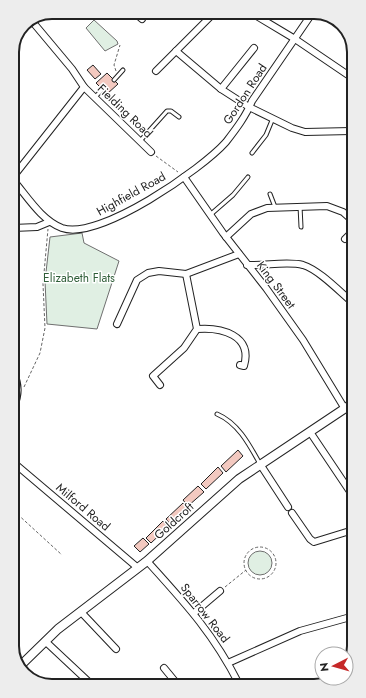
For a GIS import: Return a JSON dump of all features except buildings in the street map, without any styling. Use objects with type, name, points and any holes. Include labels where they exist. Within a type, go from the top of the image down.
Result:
[{"type":"street","points":[[156,71],[207,19]]},
{"type":"street","points":[[262,19],[295,39],[347,74]]},
{"type":"street","name":"Gordon Road","points":[[184,177],[225,143],[245,117],[252,101],[308,19]]},
{"type":"street","name":"Fielding Road","points":[[34,24],[72,69],[84,87],[151,152]]},
{"type":"street","points":[[221,89],[254,48]]},
{"type":"street","points":[[176,51],[221,89],[249,107],[292,128],[305,132],[347,131]]},
{"type":"street","name":"Fielding Road","points":[[19,170],[84,87]]},
{"type":"street","name":"King Street","points":[[184,177],[226,237],[266,288],[303,340],[345,409]]},
{"type":"street","name":"Highfield Road","points":[[49,222],[64,228],[82,228],[98,225],[148,200],[184,177]]},
{"type":"street","points":[[19,185],[49,222],[37,227],[19,228]]},
{"type":"street","points":[[226,237],[251,214],[258,210],[275,206],[327,206],[347,214]]},
{"type":"street","points":[[117,324],[137,280],[148,273],[160,271],[186,274],[239,254]]},
{"type":"street","points":[[248,265],[264,266],[286,263],[303,265],[314,271],[347,298]]},
{"type":"street","points":[[160,385],[153,376],[184,348],[197,329],[186,274]]},
{"type":"street","points":[[197,329],[211,328],[229,332],[240,340],[246,351],[242,366],[243,373]]},
{"type":"street","name":"Goldcroft","points":[[23,662],[45,641],[147,561],[239,479],[345,409]]},
{"type":"street","points":[[310,432],[347,487]]},
{"type":"street","points":[[260,464],[288,507]]},
{"type":"street","name":"Milford Road","points":[[19,466],[138,568]]},
{"type":"street","points":[[292,513],[310,539],[314,542],[347,532]]},
{"type":"street","name":"Sparrow Road","points":[[147,561],[194,613],[214,639],[237,679]]},
{"type":"street","points":[[194,613],[220,591]]},
{"type":"street","points":[[81,612],[116,649]]},
{"type":"street","points":[[228,662],[300,632],[347,618]]},
{"type":"street","points":[[45,641],[85,679]]},
{"type":"street","points":[[164,668],[173,679]]},
{"type":"lane","points":[[114,80],[123,70]]},
{"type":"lane","points":[[95,97],[103,90]]},
{"type":"lane","points":[[140,141],[167,111],[172,111],[179,117]]},
{"type":"lane","points":[[252,153],[266,135],[273,118]]},
{"type":"lane","points":[[210,215],[233,195],[248,177]]},
{"type":"lane","points":[[270,194],[275,206]]},
{"type":"lane","points":[[300,206],[301,227]]},
{"type":"lane","points":[[216,414],[230,420],[251,447],[260,464]]},
{"type":"path","points":[[118,75],[114,65],[120,45]]},
{"type":"path","points":[[151,152],[184,177]]},
{"type":"path","points":[[23,388],[40,353],[45,328],[43,284],[49,222]]},
{"type":"path","points":[[19,516],[62,555]]},
{"type":"path","points":[[264,547],[269,549],[275,558],[275,568],[268,576],[258,579],[248,574],[246,570],[244,559],[250,550],[254,548],[264,547]]},
{"type":"path","points":[[220,591],[246,570]]},
{"type":"green space","points":[[94,20],[117,41],[118,44],[105,51],[86,28]]},
{"type":"green space","name":"Elizabeth Flats","points":[[82,233],[84,243],[119,261],[97,329],[47,324],[45,281],[50,237]]},
{"type":"green space","points":[[260,551],[269,554],[272,563],[269,572],[260,575],[251,572],[248,563],[251,554]]}]
